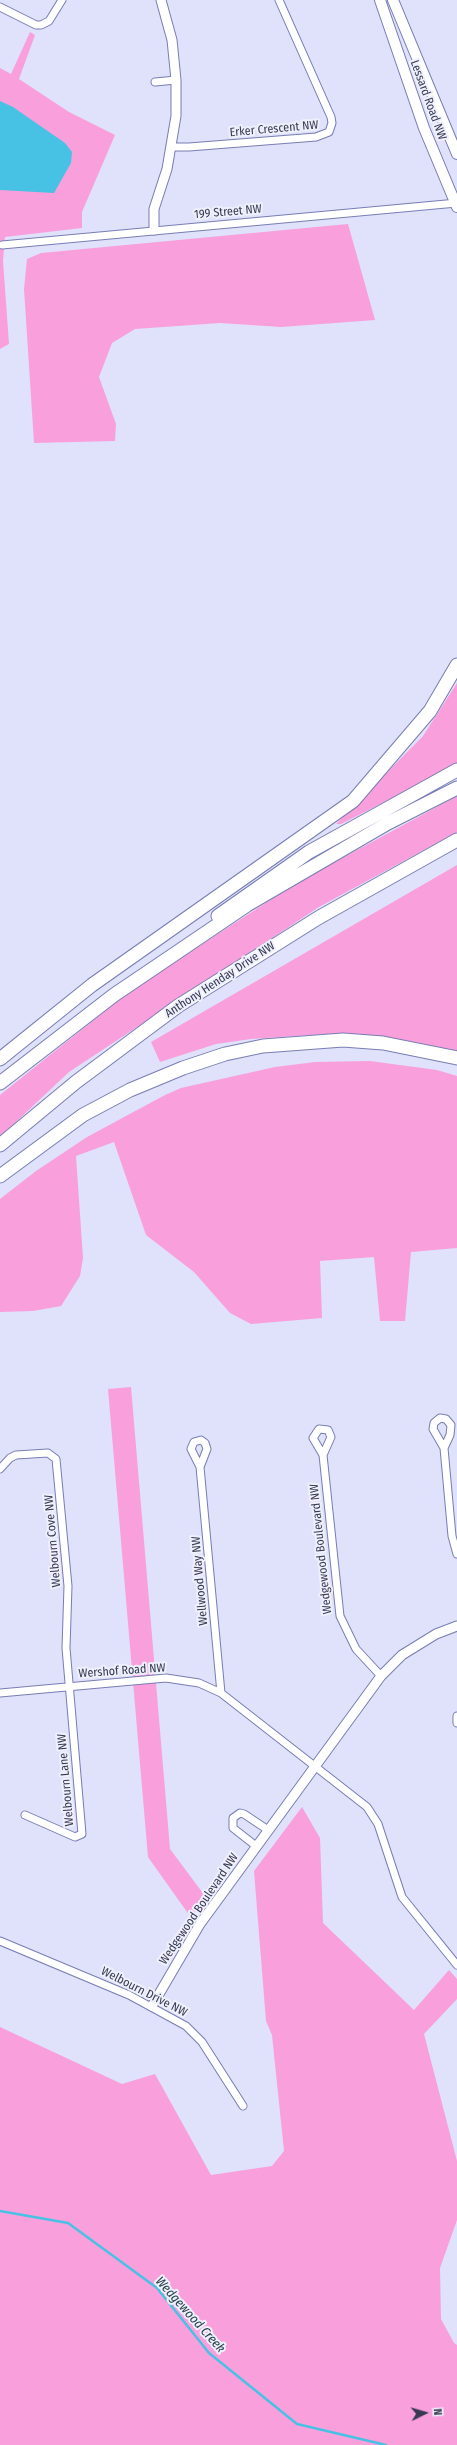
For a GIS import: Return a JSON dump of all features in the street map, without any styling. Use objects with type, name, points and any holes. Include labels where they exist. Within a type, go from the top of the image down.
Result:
[{"type":"highway","points":[[0,1059],[92,985],[353,801],[430,711],[457,665]]},
{"type":"highway","points":[[174,953],[232,904],[310,852],[457,770]]},
{"type":"highway","points":[[0,1083],[90,1013],[174,953],[321,861],[457,788]]},
{"type":"highway","name":"Anthony Henday Drive NW","points":[[0,1145],[76,1082],[178,1006],[312,922],[457,840]]},
{"type":"highway","points":[[0,1176],[83,1115],[130,1090],[183,1068],[225,1054],[262,1046],[343,1040],[383,1043],[457,1058]]},
{"type":"main road","name":"Lessard Road NW","points":[[380,0],[424,128],[456,204]]},
{"type":"main road","name":"Lessard Road NW","points":[[394,0],[457,154]]},
{"type":"street","points":[[0,7],[36,25],[41,25],[49,21],[62,0]]},
{"type":"street","points":[[154,230],[154,209],[172,147],[176,116],[176,80],[172,40],[161,0]]},
{"type":"street","name":"Erker Crescent NW","points":[[172,147],[316,137],[329,132],[332,123],[331,117],[279,0]]},
{"type":"street","points":[[155,82],[176,80]]},
{"type":"street","name":"199 Street NW","points":[[2,245],[154,230],[456,204]]},
{"type":"street","points":[[444,1448],[452,1536],[457,1554]]},
{"type":"street","name":"Welbourn Cove NW","points":[[0,1469],[10,1458],[16,1455],[48,1453],[56,1459],[68,1586],[66,1640],[70,1686]]},
{"type":"street","name":"Wedgewood Boulevard NW","points":[[323,1455],[340,1616],[356,1649],[381,1676]]},
{"type":"street","name":"Wellwood Way NW","points":[[200,1467],[221,1693]]},
{"type":"street","name":"Wedgewood Boulevard NW","points":[[152,2006],[197,1929],[314,1766],[381,1676],[402,1655],[436,1634],[457,1626]]},
{"type":"street","name":"Wershof Road NW","points":[[0,1693],[174,1678],[199,1683],[221,1693],[367,1807],[378,1824],[402,1897],[457,1965]]},
{"type":"street","name":"Welbourn Lane NW","points":[[25,1815],[75,1837],[82,1834],[70,1686]]},
{"type":"street","points":[[457,1716],[457,1723]]},
{"type":"street","points":[[256,1846],[233,1828],[233,1818],[240,1814],[244,1814],[268,1830]]},
{"type":"street","name":"Welbourn Drive NW","points":[[0,1942],[107,1985],[152,2006],[186,2026],[198,2036],[243,2106]]},
{"type":"shaded area","points":[[30,32],[35,35],[19,79],[69,112],[115,135],[82,212],[82,228],[5,237],[3,261],[9,344],[0,349],[0,68],[11,74]]},
{"type":"shaded area","points":[[348,224],[375,320],[281,327],[220,323],[135,329],[112,343],[99,377],[116,424],[115,441],[34,443],[24,289],[27,259],[41,253]]},
{"type":"shaded area","points":[[457,683],[457,765],[341,824],[336,824],[423,736]]},
{"type":"shaded area","points":[[457,796],[457,832],[319,907],[69,1072],[0,1137],[0,1095],[130,991],[298,882]]},
{"type":"shaded area","points":[[457,865],[457,1053],[333,1034],[251,1039],[216,1044],[160,1062],[151,1042]]},
{"type":"shaded area","points":[[370,1061],[437,1070],[457,1076],[457,1248],[411,1252],[405,1321],[380,1321],[374,1257],[320,1261],[322,1318],[251,1324],[230,1313],[194,1272],[146,1235],[114,1142],[76,1156],[83,1258],[80,1276],[61,1306],[33,1311],[0,1312],[0,1199],[36,1171],[87,1137],[181,1088],[275,1067],[315,1062]]},
{"type":"shaded area","points":[[131,1387],[170,1849],[205,1896],[192,1919],[148,1857],[108,1389]]},
{"type":"shaded area","points":[[302,1807],[320,1838],[323,1923],[414,2010],[449,1970],[457,1979],[457,1999],[424,2034],[457,2161],[457,2220],[440,2268],[441,2319],[454,2343],[457,2345],[457,2445],[0,2445],[0,2027],[122,2084],[155,2074],[211,2175],[272,2166],[284,2151],[272,2035],[266,2021],[254,1871]]},
{"type":"water","points":[[0,101],[13,107],[65,143],[72,152],[71,163],[54,193],[0,190]]},
{"type":"waterway","name":"Wedgewood Creek","points":[[0,2211],[68,2223],[157,2288],[209,2353],[297,2424],[386,2445]]}]
